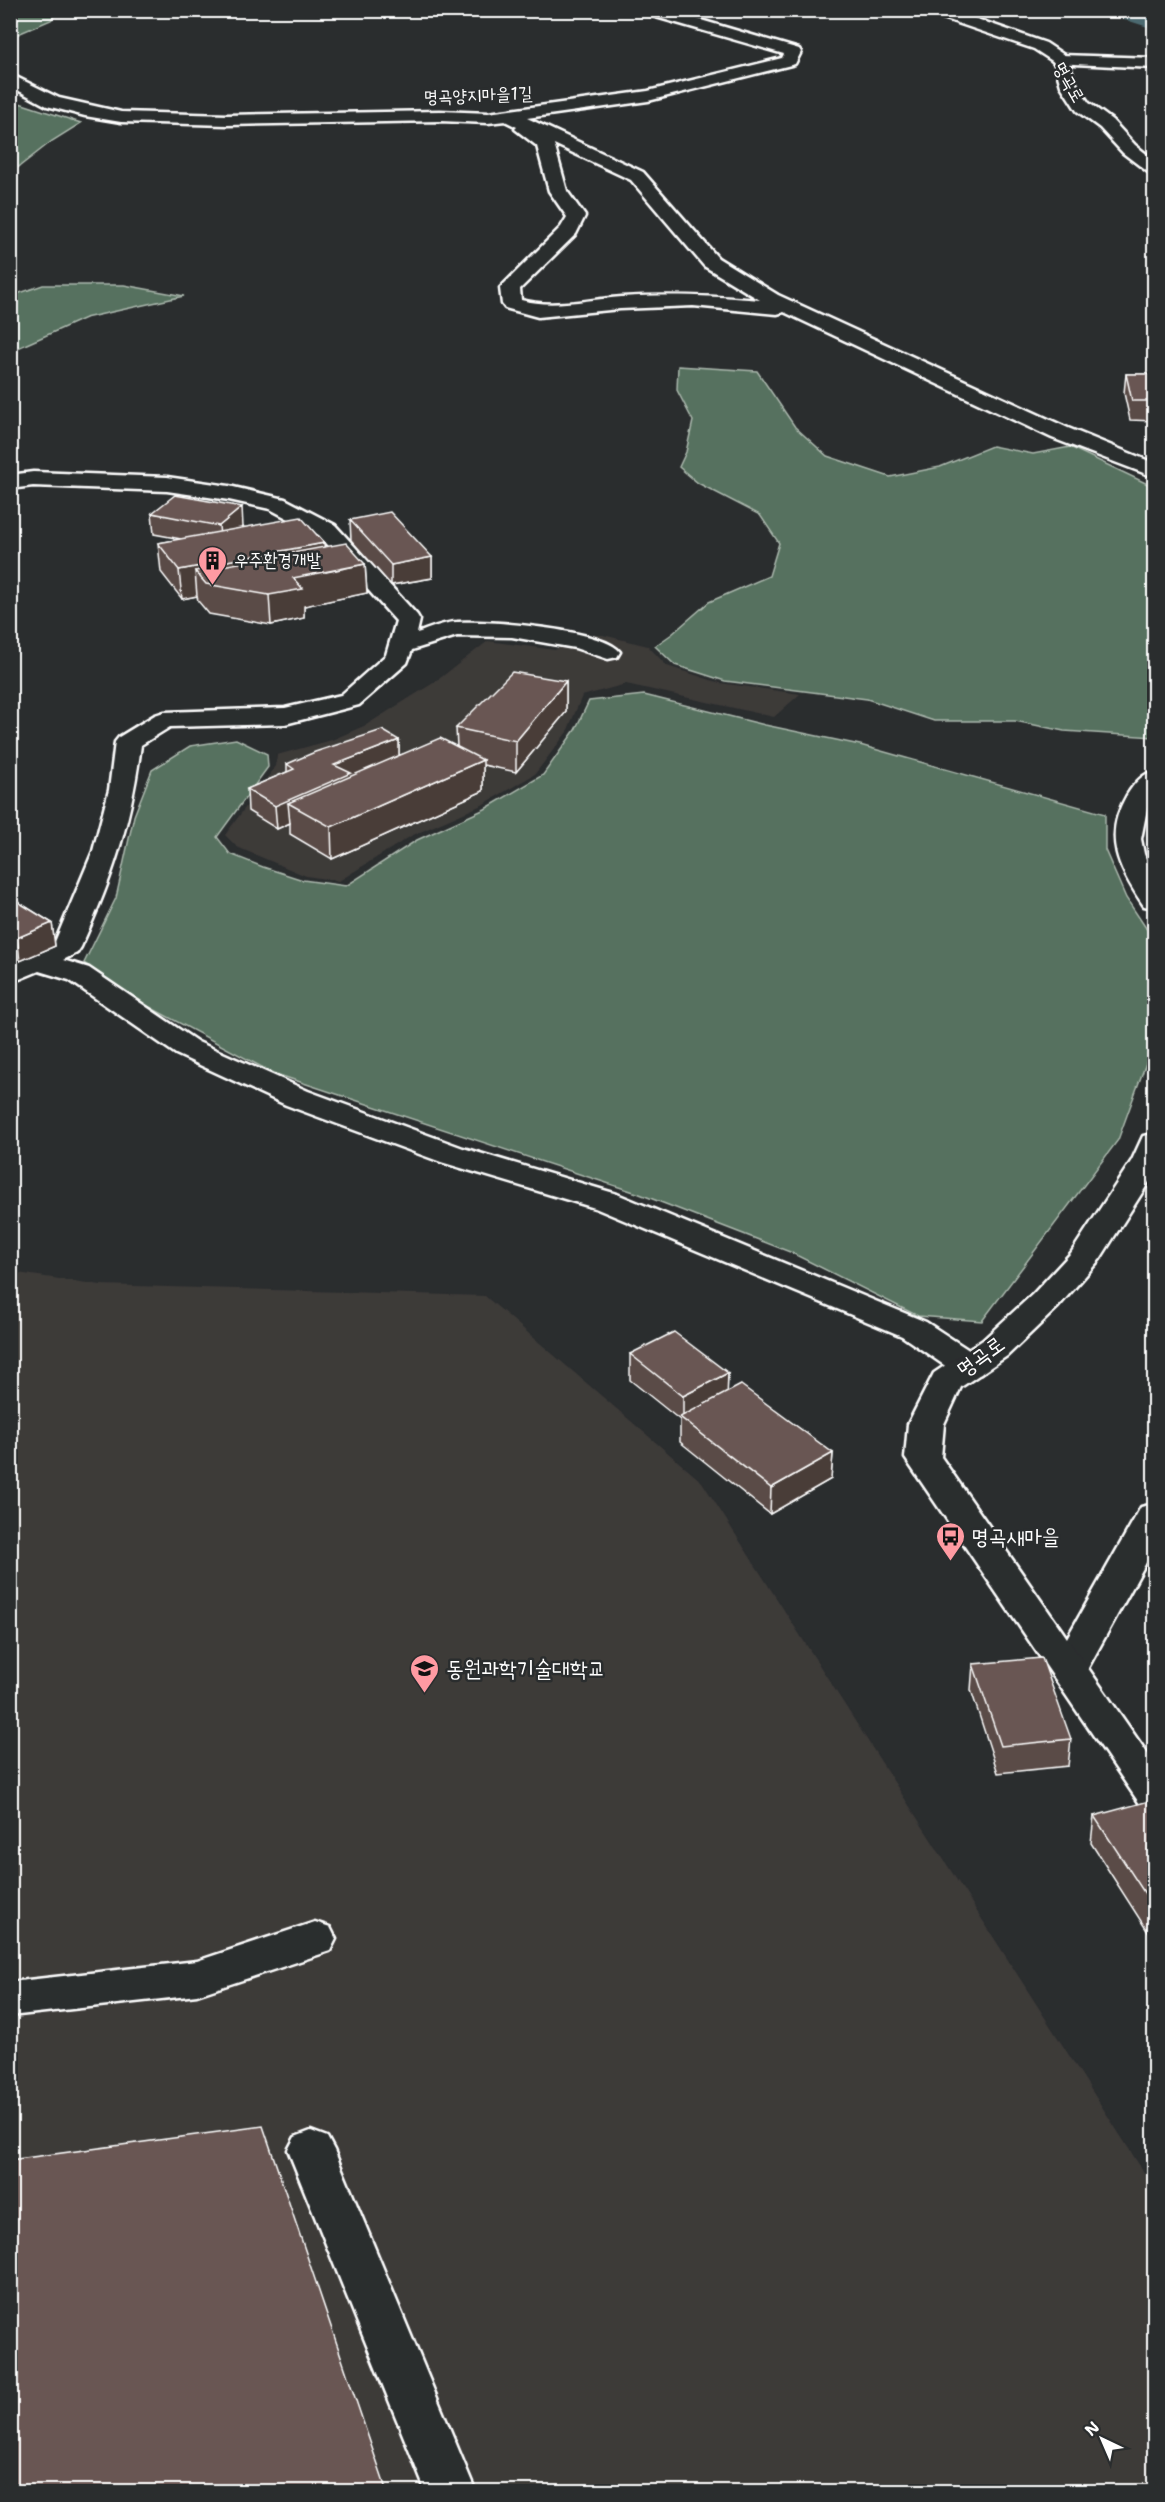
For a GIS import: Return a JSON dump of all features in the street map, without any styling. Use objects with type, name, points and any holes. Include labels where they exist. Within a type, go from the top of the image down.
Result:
[{"type":"street","name":"명곡양지마을1길","points":[[10,79],[54,102],[85,111],[121,117],[227,120],[505,116],[605,103],[711,82],[789,61],[793,52],[648,10]]},
{"type":"street","name":"명곡로","points":[[934,10],[1040,46],[1060,60],[1069,86],[1083,106],[1106,124],[1129,149],[1155,168]]},
{"type":"street","points":[[1060,60],[1155,63]]},
{"type":"street","points":[[505,116],[545,144],[554,184],[563,202],[576,216],[569,230],[510,288],[512,304],[538,311],[620,303],[693,300],[796,310]]},
{"type":"street","points":[[505,116],[637,176],[711,262],[771,298],[1060,433],[1155,471]]},
{"type":"street","points":[[10,482],[33,479],[167,484],[229,493],[277,504],[327,530],[408,620],[398,658],[350,700],[285,716],[164,720],[128,742],[122,790],[107,851],[87,904],[66,947],[24,968]]},
{"type":"street","points":[[401,646],[455,629],[512,630],[580,642],[608,652]]},
{"type":"street","points":[[1155,779],[1144,789],[1129,816],[1128,835],[1130,857],[1139,880],[1155,900]]},
{"type":"street","points":[[24,968],[79,974],[187,1048],[297,1098],[452,1155],[606,1201],[914,1329],[969,1366]]},
{"type":"street","name":"명곡로","points":[[1155,1143],[1148,1160],[1083,1259],[1045,1301],[994,1348],[946,1381],[926,1424],[923,1458],[1155,1793]]},
{"type":"street","points":[[1069,1668],[1155,1516]]},
{"type":"street","points":[[10,1999],[197,1978],[315,1939]]},
{"type":"street","points":[[311,2150],[451,2492]]},
{"type":"shaded area","points":[[582,635],[603,635],[648,646],[667,666],[720,683],[800,694],[774,717],[626,684],[582,696],[567,732],[535,774],[482,805],[411,836],[339,881],[306,876],[237,847],[225,835],[276,766],[277,755],[332,740],[366,725],[435,682],[488,641],[555,650]]},
{"type":"shaded area","name":"동원과학기술대학교","points":[[11,1272],[101,1285],[485,1296],[702,1482],[1154,2188],[1154,2491],[11,2492]]},
{"type":"green space","points":[[11,10],[59,11],[51,20],[11,37]]},
{"type":"green space","points":[[10,100],[81,123],[11,171]]},
{"type":"green space","points":[[43,285],[124,285],[184,296],[85,318],[11,351],[11,296]]},
{"type":"green space","points":[[678,366],[757,371],[795,427],[827,456],[890,477],[940,467],[992,446],[1033,454],[1070,447],[1154,487],[1154,737],[1064,731],[1015,721],[934,721],[867,699],[725,681],[675,665],[655,646],[709,602],[769,576],[779,543],[760,515],[698,483],[679,467],[686,452],[693,421],[677,390]]},
{"type":"green space","points":[[644,695],[765,725],[860,745],[1105,814],[1105,850],[1126,898],[1152,937],[1150,1052],[1118,1140],[982,1321],[918,1316],[790,1252],[637,1193],[273,1073],[142,1003],[84,963],[116,898],[134,816],[152,770],[190,746],[236,739],[267,754],[268,767],[217,837],[230,854],[303,880],[346,886],[417,840],[485,809],[543,775],[575,730],[589,701]]},
{"type":"building","points":[[1126,374],[1155,374],[1155,401],[1132,401]]},
{"type":"building","points":[[175,495],[242,507],[219,526],[152,513]]},
{"type":"building","points":[[390,512],[432,557],[391,565],[350,520]]},
{"type":"building","points":[[301,517],[324,543],[179,570],[158,543]]},
{"type":"building","name":"우주환경개발","points":[[346,543],[365,564],[293,578],[303,589],[269,595],[206,584],[195,571]]},
{"type":"building","points":[[512,672],[566,681],[516,741],[456,728]]},
{"type":"building","points":[[382,730],[399,740],[334,765],[351,773],[275,806],[247,789],[294,769],[287,764],[315,752]]},
{"type":"building","points":[[440,738],[483,760],[331,827],[288,803]]},
{"type":"building","points":[[10,897],[52,923],[17,938],[10,933]]},
{"type":"building","points":[[674,1332],[728,1373],[683,1396],[630,1354]]},
{"type":"building","points":[[741,1385],[833,1453],[771,1488],[680,1417]]},
{"type":"building","points":[[1042,1658],[1071,1739],[1001,1746],[973,1664]]},
{"type":"building","points":[[1149,1801],[1155,1809],[1155,1909],[1094,1816]]},
{"type":"building","points":[[263,2126],[387,2492],[10,2492],[10,2160]]},
{"type":"waterway","points":[[1134,10],[1154,17]]},
{"type":"place","name":"우주환경개발","points":[[213,586]]},
{"type":"place","name":"명곡새마을","points":[[950,1562]]},
{"type":"place","name":"동원과학기술대학교","points":[[425,1694]]}]
